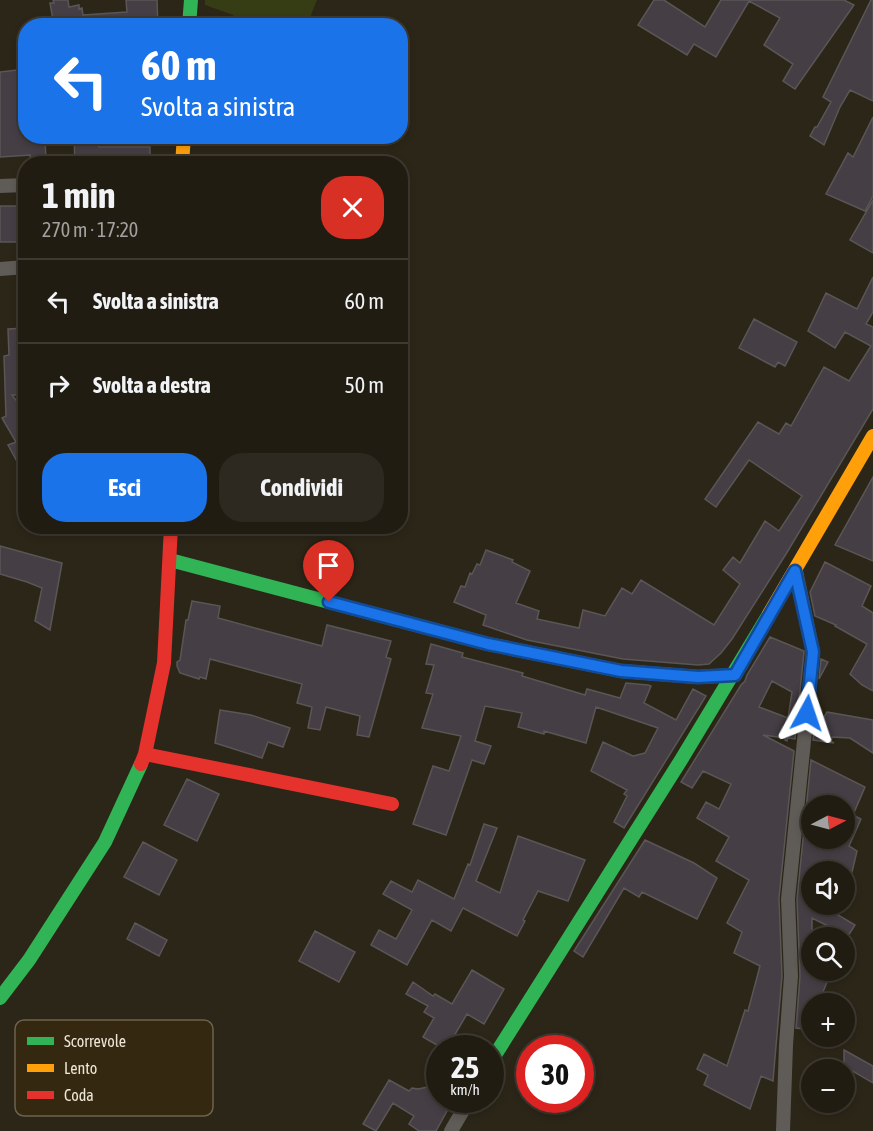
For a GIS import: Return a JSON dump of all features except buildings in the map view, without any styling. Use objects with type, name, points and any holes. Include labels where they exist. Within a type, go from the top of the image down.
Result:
[{"type":"street","points":[[190,18],[191,0]]},
{"type":"street","points":[[0,186],[18,185]]},
{"type":"street","points":[[0,269],[18,268]]},
{"type":"street","points":[[504,1040],[735,675],[873,436]]},
{"type":"street","points":[[0,998],[29,960],[105,842],[145,754],[164,663],[171,534]]},
{"type":"street","points":[[170,560],[499,646],[621,671],[698,677],[735,675]]},
{"type":"street","points":[[783,1131],[790,976],[788,899],[813,652],[795,571]]},
{"type":"street","points":[[145,754],[392,804]]},
{"type":"street","points":[[451,1131],[461,1113]]},
{"type":"green space","points":[[205,0],[317,0],[311,18],[235,18],[233,15],[205,5]]},
{"type":"traffic: fast","points":[[190,18],[191,0]]},
{"type":"traffic: fast","points":[[170,560],[488,644],[621,671],[698,677],[735,675]]},
{"type":"traffic: fast","points":[[504,1041],[681,760],[769,614]]},
{"type":"traffic: fast","points":[[0,998],[29,960],[105,842],[141,764]]},
{"type":"traffic: slow","points":[[183,144],[183,156]]},
{"type":"traffic: slow","points":[[769,614],[873,436]]},
{"type":"traffic: jam","points":[[141,764],[164,663],[171,534]]},
{"type":"traffic: jam","points":[[145,754],[392,804]]},
{"type":"route","points":[[329,602],[488,644],[621,671],[698,677],[735,675],[795,571],[813,652],[807,713]]}]
